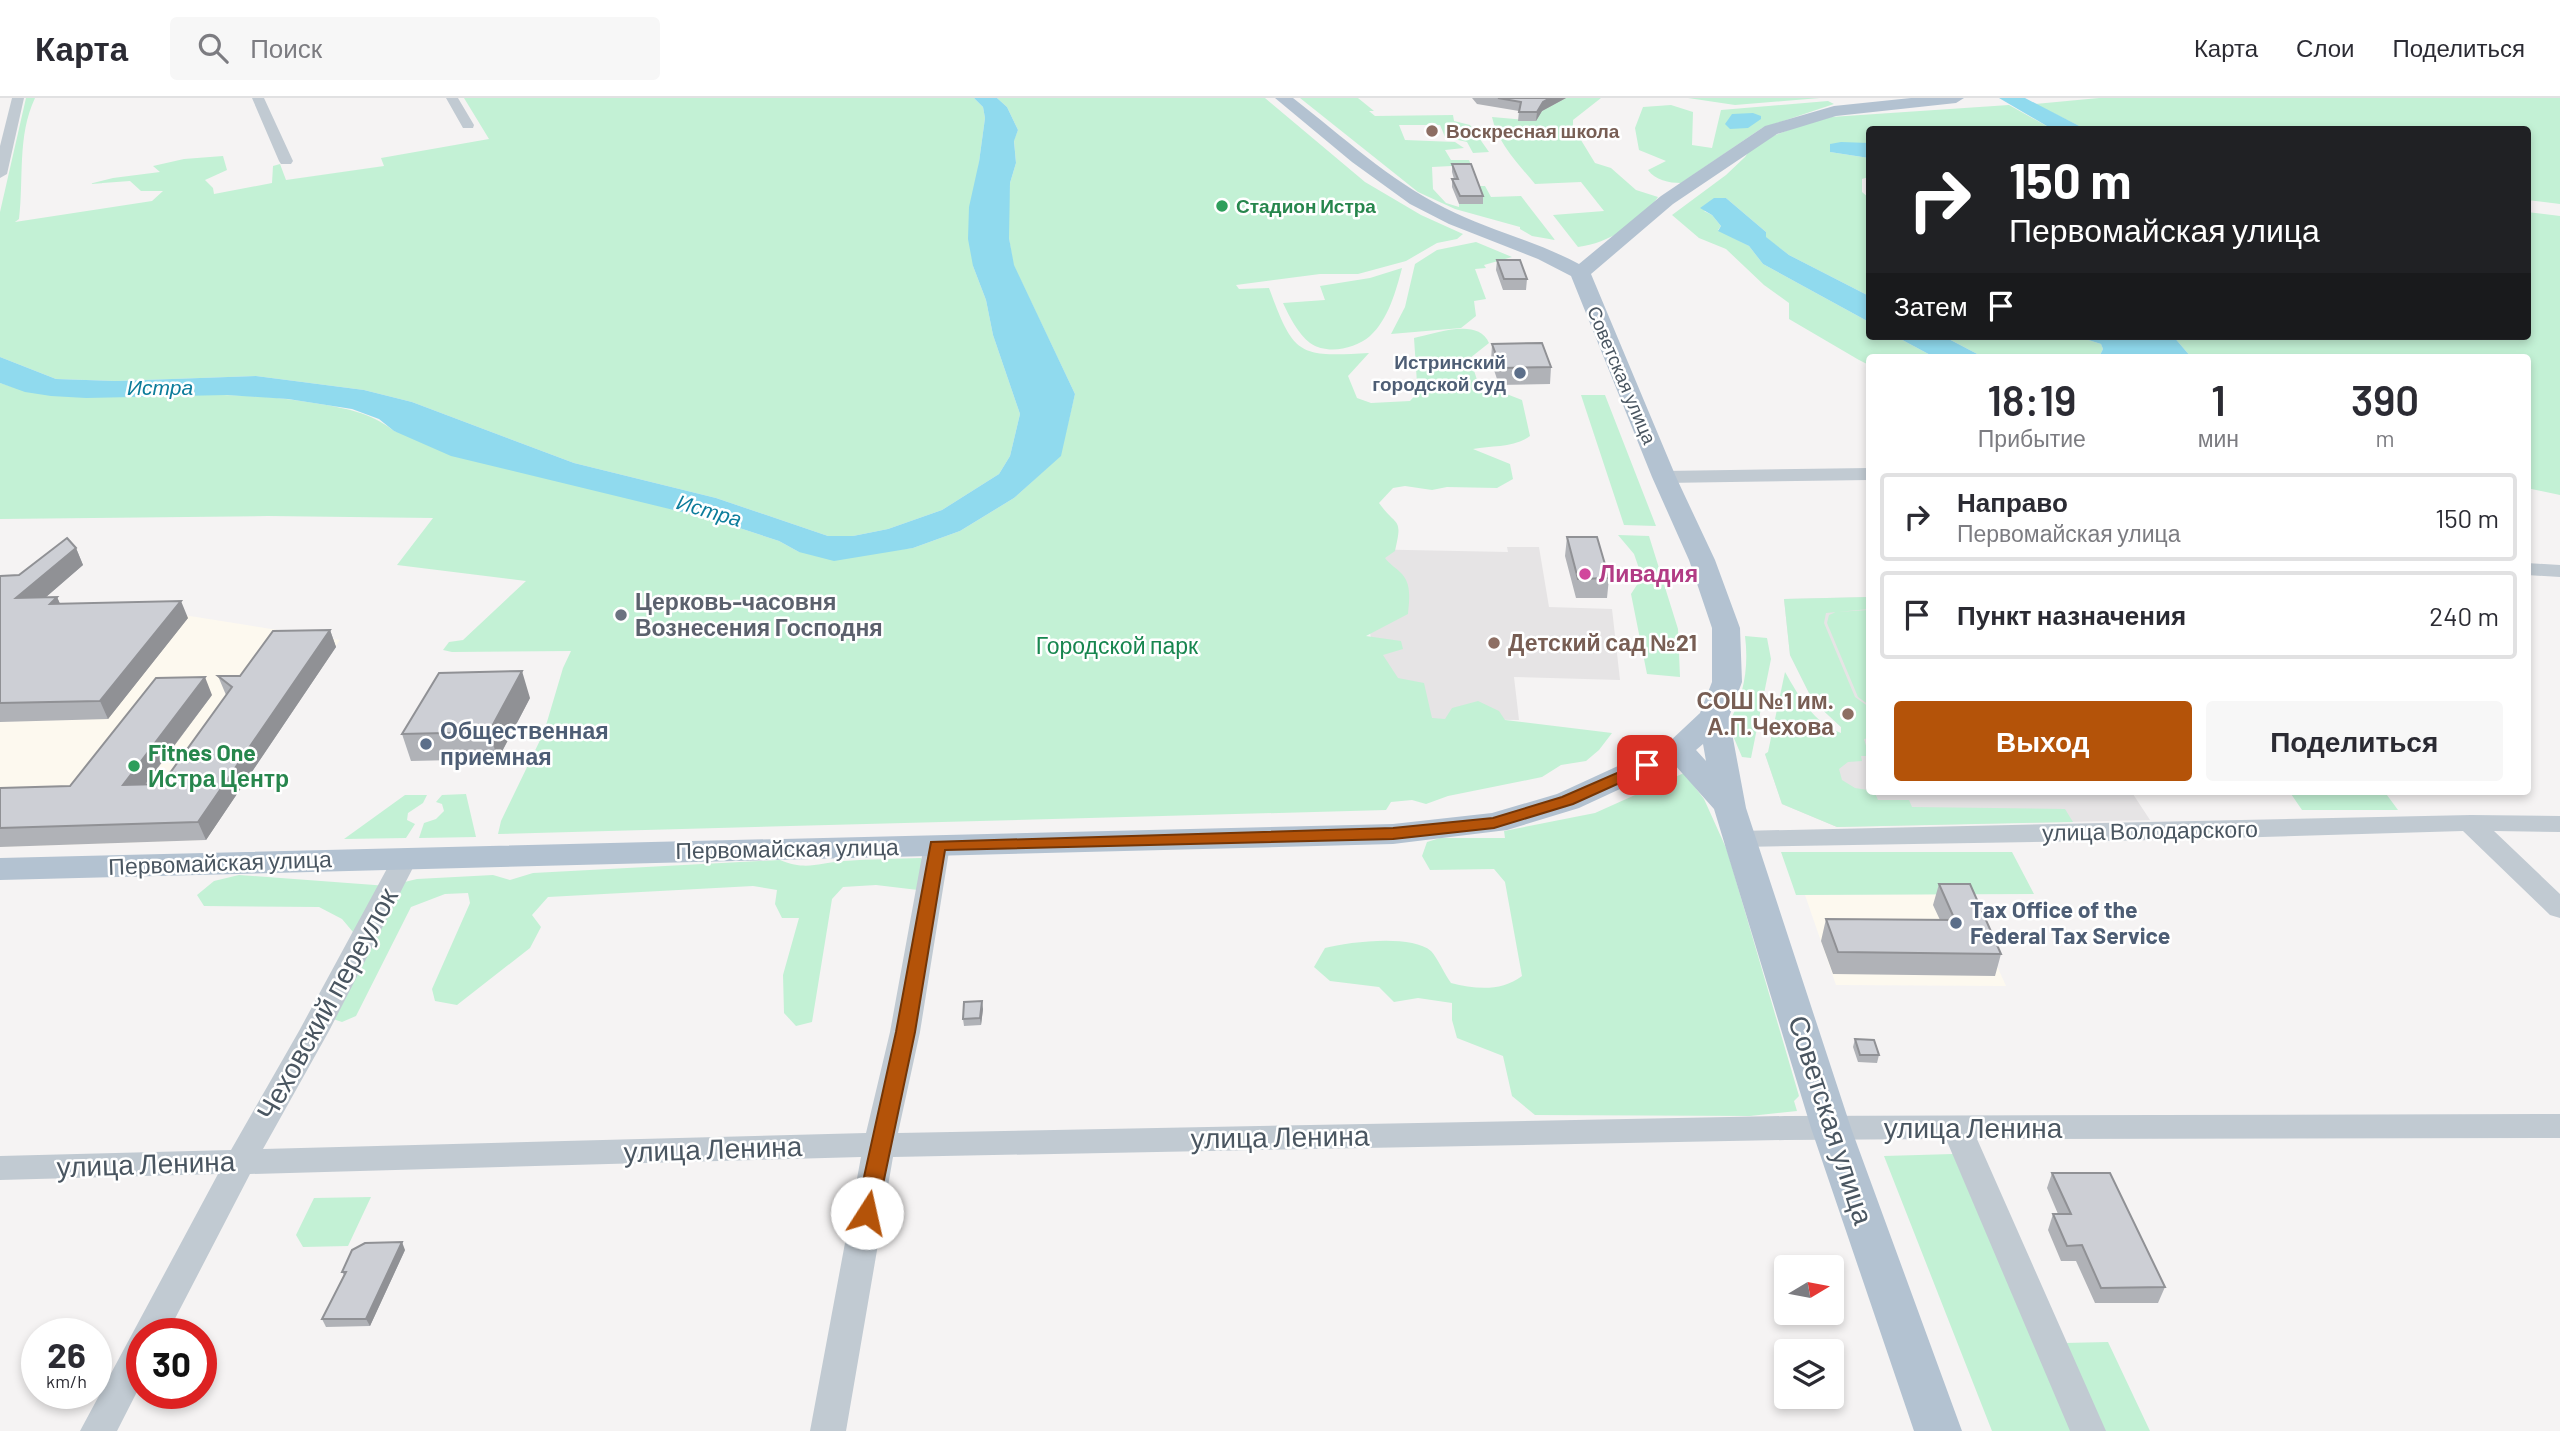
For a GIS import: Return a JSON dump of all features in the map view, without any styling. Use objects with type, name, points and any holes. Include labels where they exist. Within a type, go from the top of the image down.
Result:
[{"type":"main road","points":[[1283,98],[1385,180],[1436,211],[1558,260],[1580,273],[1667,200],[1771,130],[1834,111],[1956,98]]},
{"type":"main road","name":"Советская улица","points":[[1580,273],[1664,477],[1702,560],[1726,628],[1727,682],[1714,717],[1735,823],[1831,1128],[1938,1431]]},
{"type":"main road","name":"Первомайская улица","points":[[0,869],[1393,834],[1494,823],[1568,801],[1679,750],[1714,717]]},
{"type":"main road","name":"Советская улица","points":[[1679,750],[1735,823]]},
{"type":"street","points":[[0,174],[18,98]]},
{"type":"street","points":[[258,98],[286,161]]},
{"type":"street","points":[[452,98],[468,125]]},
{"type":"street","points":[[1664,477],[1866,474]]},
{"type":"street","points":[[2531,569],[2560,571]]},
{"type":"street","name":"улица Володарского","points":[[1735,823],[2560,824]]},
{"type":"street","points":[[2470,823],[2560,909]]},
{"type":"street","points":[[828,1431],[879,1145],[905,1032],[937,845]]},
{"type":"street","name":"Чеховский переулок","points":[[157,1318],[405,858]]},
{"type":"street","name":"улица Ленина","points":[[0,1168],[879,1145],[1831,1128],[2560,1126]]},
{"type":"street","points":[[1956,1129],[2088,1431]]},
{"type":"street","points":[[98,1431],[126,1378]]},
{"type":"shaded area","name":"Детский сад №21","points":[[1507,547],[1539,547],[1549,607],[1612,609],[1620,680],[1514,677],[1519,720],[1432,719],[1378,684],[1357,549],[1508,552]]},
{"type":"shaded area","name":"СОШ №1 им. А.П.Чехова","points":[[1866,597],[1866,795],[2134,795],[2150,820],[1837,827],[1782,804],[1765,754],[1783,745],[1841,734],[1841,727],[1813,701],[1790,655],[1784,599]]},
{"type":"shaded area","points":[[171,613],[340,640],[206,840],[0,847],[0,645]]},
{"type":"shaded area","points":[[1965,894],[2006,986],[1836,985],[1805,895]]},
{"type":"green space","points":[[26,98],[35,98],[29,112],[23,142],[19,219],[15,222],[152,201],[163,191],[141,191],[130,181],[89,184],[160,172],[153,166],[184,159],[223,156],[227,170],[205,180],[213,188],[214,194],[272,183],[273,166],[280,164],[286,180],[384,166],[381,158],[489,139],[464,98],[974,98],[983,107],[985,118],[979,162],[973,266],[1020,414],[1010,456],[999,474],[942,510],[888,529],[853,536],[828,536],[716,498],[574,463],[412,402],[364,390],[256,376],[116,381],[56,379],[0,357],[0,212]]},
{"type":"green space","name":"Городской парк","points":[[997,98],[1265,98],[1365,182],[1421,215],[1463,234],[1457,239],[1437,243],[1406,261],[1358,274],[1320,274],[1236,285],[1239,289],[1269,288],[1285,327],[1301,347],[1327,354],[1369,353],[1348,376],[1357,398],[1371,403],[1410,401],[1421,389],[1417,383],[1414,338],[1455,329],[1476,331],[1483,335],[1489,343],[1470,358],[1478,383],[1522,400],[1530,436],[1510,444],[1473,449],[1510,464],[1513,479],[1497,488],[1447,487],[1432,490],[1405,486],[1393,488],[1379,503],[1397,523],[1395,551],[1385,558],[1405,578],[1409,593],[1408,614],[1366,636],[1401,641],[1403,649],[1383,655],[1398,678],[1424,683],[1432,718],[1445,719],[1452,708],[1478,701],[1499,711],[1505,720],[1612,733],[1599,750],[1586,761],[1561,765],[1542,777],[1448,796],[1426,804],[1412,800],[1391,802],[1386,810],[498,834],[501,821],[544,732],[563,668],[571,651],[443,650],[449,642],[463,640],[526,581],[397,565],[433,518],[268,516],[0,519],[0,383],[55,395],[231,395],[294,400],[336,407],[366,415],[394,431],[715,520],[779,541],[799,552],[876,552],[913,548],[960,531],[1014,498],[1060,456],[1075,394],[1013,264],[1008,210],[1010,183],[1016,163],[1014,140],[1018,130],[1007,107]]},
{"type":"green space","points":[[1300,98],[1358,98],[1374,111],[1369,111],[1375,116],[1453,115],[1454,121],[1470,125],[1489,152],[1473,153],[1467,142],[1445,137],[1440,125],[1399,125],[1405,140],[1455,142],[1464,148],[1445,150],[1451,160],[1469,160],[1471,165],[1432,167],[1433,189],[1446,203],[1459,207],[1459,204],[1483,204],[1475,186],[1485,186],[1491,197],[1521,196],[1555,240],[1532,236],[1520,227],[1455,209],[1418,192]]},
{"type":"green space","points":[[1566,98],[1601,98],[1573,120],[1573,127],[1595,163],[1611,168],[1636,190],[1658,197],[1642,215],[1623,230],[1601,241],[1578,247],[1553,215],[1604,211],[1581,182],[1535,184],[1504,144],[1492,117],[1536,121],[1534,115]]},
{"type":"green space","points":[[1688,98],[1820,98],[1735,105]]},
{"type":"green space","points":[[2099,98],[2560,98],[2560,204],[2531,200],[2531,126],[2079,126],[2035,104]]},
{"type":"green space","points":[[1828,101],[1834,104],[1762,128],[1681,183],[1667,182],[1654,176],[1648,170],[1666,161],[1639,150],[1635,128],[1643,107],[1671,105],[1693,112],[1692,145],[1712,148],[1721,110]]},
{"type":"green space","points":[[2009,105],[2047,126],[1866,126],[1866,143],[1830,144],[1830,152],[1866,158],[1866,178],[1862,179],[1862,192],[1866,195],[1866,294],[1789,255],[1765,237],[1766,232],[1726,198],[1704,211],[1712,215],[1721,226],[1718,230],[1749,246],[1763,264],[1866,320],[1866,340],[1902,340],[1928,354],[1866,354],[1866,364],[1859,360],[1789,319],[1789,303],[1764,285],[1726,249],[1699,238],[1672,215],[1726,175],[1750,150],[1770,137],[1831,117]]},
{"type":"green space","points":[[2531,212],[2560,216],[2560,495],[2531,489],[2531,354],[2188,354],[2176,340],[2531,340]]},
{"type":"green space","points":[[1476,242],[1512,257],[1484,265],[1486,268],[1475,269],[1486,299],[1474,301],[1476,316],[1461,328],[1391,334],[1405,307],[1415,264],[1437,250]]},
{"type":"green space","points":[[1402,268],[1382,322],[1364,341],[1349,347],[1324,349],[1310,343],[1298,330],[1283,303],[1325,300],[1320,286],[1370,278]]},
{"type":"green space","points":[[1951,340],[2088,340],[2101,344],[2103,349],[2100,354],[1977,354]]},
{"type":"green space","points":[[1581,395],[1605,395],[1656,526],[1624,525]]},
{"type":"green space","points":[[1618,535],[1649,536],[1678,629],[1680,677],[1647,674],[1631,594],[1642,577],[1634,554]]},
{"type":"green space","name":"СОШ №1 им. А.П.Чехова","points":[[1866,597],[1866,609],[1826,613],[1824,623],[1855,697],[1866,705],[1866,756],[1861,756],[1862,761],[1848,762],[1839,769],[1842,780],[1855,788],[1866,790],[1866,795],[1876,795],[1878,800],[1909,800],[1912,807],[2065,809],[2073,822],[1837,827],[1782,804],[1765,754],[1768,752],[1785,672],[1815,716],[1841,733],[1841,727],[1813,701],[1790,655],[1784,599]]},
{"type":"green space","points":[[1866,610],[1866,703],[1858,697],[1827,623],[1829,615]]},
{"type":"green space","points":[[1745,636],[1767,638],[1771,659],[1751,758],[1742,757],[1728,724],[1744,682]]},
{"type":"green space","points":[[1684,773],[1704,799],[1727,850],[1799,1096],[1794,1101],[1797,1111],[1750,1116],[1535,1115],[1512,1096],[1503,1056],[1457,1038],[1452,1020],[1452,1003],[1418,998],[1394,1002],[1379,987],[1330,981],[1314,967],[1325,948],[1395,941],[1422,946],[1431,951],[1451,983],[1488,988],[1514,981],[1522,976],[1505,882],[1494,869],[1430,870],[1422,856],[1427,842],[1440,838],[1505,838],[1504,831],[1595,813]]},
{"type":"green space","points":[[466,794],[476,837],[419,838],[424,823],[436,819],[444,811],[442,804],[436,802],[442,795]]},
{"type":"green space","points":[[405,795],[427,795],[423,803],[408,813],[407,820],[415,824],[406,838],[344,839]]},
{"type":"green space","points":[[2292,795],[2387,795],[2398,810],[2302,810]]},
{"type":"green space","points":[[1781,852],[2012,852],[2034,894],[1796,895]]},
{"type":"green space","points":[[921,858],[931,869],[918,890],[876,885],[843,887],[832,899],[812,1022],[796,1026],[784,1013],[783,975],[799,918],[782,918],[775,904],[777,890],[753,886],[548,897],[532,915],[541,927],[530,948],[457,1005],[435,1001],[432,989],[470,903],[468,893],[445,894],[411,907],[356,1016],[342,1022],[330,1018],[353,932],[342,919],[319,907],[204,906],[197,895],[214,881],[239,875],[388,886],[417,879],[493,875],[510,880],[533,873],[780,860],[805,866],[854,860]]},
{"type":"green space","points":[[1953,1154],[2073,1431],[1992,1431],[1884,1156]]},
{"type":"green space","points":[[371,1197],[348,1246],[303,1247],[296,1235],[314,1198]]},
{"type":"green space","points":[[2108,1342],[2150,1431],[2104,1431],[2064,1343]]},
{"type":"water","name":"Истра","points":[[974,98],[997,98],[1007,107],[1018,130],[1014,141],[1016,163],[1010,183],[1009,238],[1014,265],[1075,394],[1061,456],[1014,498],[960,531],[913,548],[834,561],[799,552],[779,541],[715,520],[451,456],[394,431],[379,419],[352,409],[288,399],[227,395],[86,398],[51,396],[25,392],[0,383],[0,357],[56,379],[116,381],[256,376],[364,390],[412,402],[574,463],[716,498],[828,536],[853,536],[888,529],[942,510],[999,474],[1010,456],[1020,414],[993,335],[968,239],[969,207],[985,118],[983,107]]},
{"type":"water","points":[[1999,98],[2025,98],[2079,126],[2047,126]]},
{"type":"water","points":[[1753,113],[1761,116],[1761,119],[1748,128],[1730,129],[1725,124],[1732,114]]},
{"type":"water","points":[[1866,143],[1866,158],[1830,152],[1830,144]]},
{"type":"water","points":[[1714,198],[1726,198],[1789,255],[1866,294],[1866,320],[1763,264],[1749,246],[1718,231],[1721,226],[1712,215],[1700,208]]},
{"type":"water","points":[[1902,340],[1951,340],[1977,354],[1928,354]]},
{"type":"water","points":[[2088,340],[2176,340],[2188,354],[2100,354],[2103,349],[2101,344]]},
{"type":"building","points":[[1498,98],[1550,98],[1543,102],[1537,112],[1519,112],[1521,102]]},
{"type":"building","points":[[1452,164],[1471,164],[1483,196],[1460,196],[1452,179],[1458,179]]},
{"type":"building","points":[[1497,260],[1520,260],[1527,279],[1504,279]]},
{"type":"building","points":[[1542,343],[1551,367],[1501,368],[1492,344]]},
{"type":"building","points":[[1567,537],[1597,537],[1609,578],[1578,579]]},
{"type":"building","points":[[67,538],[76,548],[16,598],[57,597],[50,604],[181,601],[100,701],[0,703],[0,576],[19,575]]},
{"type":"building","points":[[330,630],[198,822],[0,828],[0,788],[70,786],[156,678],[205,677],[123,785],[162,784],[232,687],[218,676],[240,676],[273,631]]},
{"type":"building","points":[[522,671],[489,732],[402,734],[439,673]]},
{"type":"building","points":[[1939,884],[1970,884],[2001,954],[1838,952],[1826,919],[1955,920]]},
{"type":"building","points":[[982,1001],[980,1018],[963,1019],[964,1002]]},
{"type":"building","points":[[1855,1039],[1874,1040],[1879,1055],[1860,1055]]},
{"type":"building","points":[[2052,1173],[2110,1173],[2165,1287],[2101,1288],[2082,1245],[2067,1246],[2053,1214],[2071,1214]]},
{"type":"building","points":[[402,1242],[366,1319],[322,1319],[346,1272],[342,1272],[352,1250],[365,1243]]},
{"type":"place","name":"Воскресная школа","points":[[1432,131]]},
{"type":"place","name":"Стадион Истра","points":[[1222,206]]},
{"type":"place","name":"Истринский городской суд","points":[[1520,373]]},
{"type":"place","name":"Ливадия","points":[[1585,574]]},
{"type":"place","name":"Церковь-часовня Вознесения Господня","points":[[621,615]]},
{"type":"place","name":"Детский сад №21","points":[[1494,643]]},
{"type":"place","name":"СОШ №1 им. А.П.Чехова","points":[[1848,714]]},
{"type":"place","name":"Общественная приемная","points":[[426,744]]},
{"type":"place","name":"Fitnes One Истра Центр","points":[[134,766]]},
{"type":"place","name":"Tax Office of the Federal Tax Service","points":[[1956,923]]},
{"type":"route","points":[[867,1213],[905,1032],[937,845],[1393,834],[1494,823],[1568,801],[1647,765]]}]
